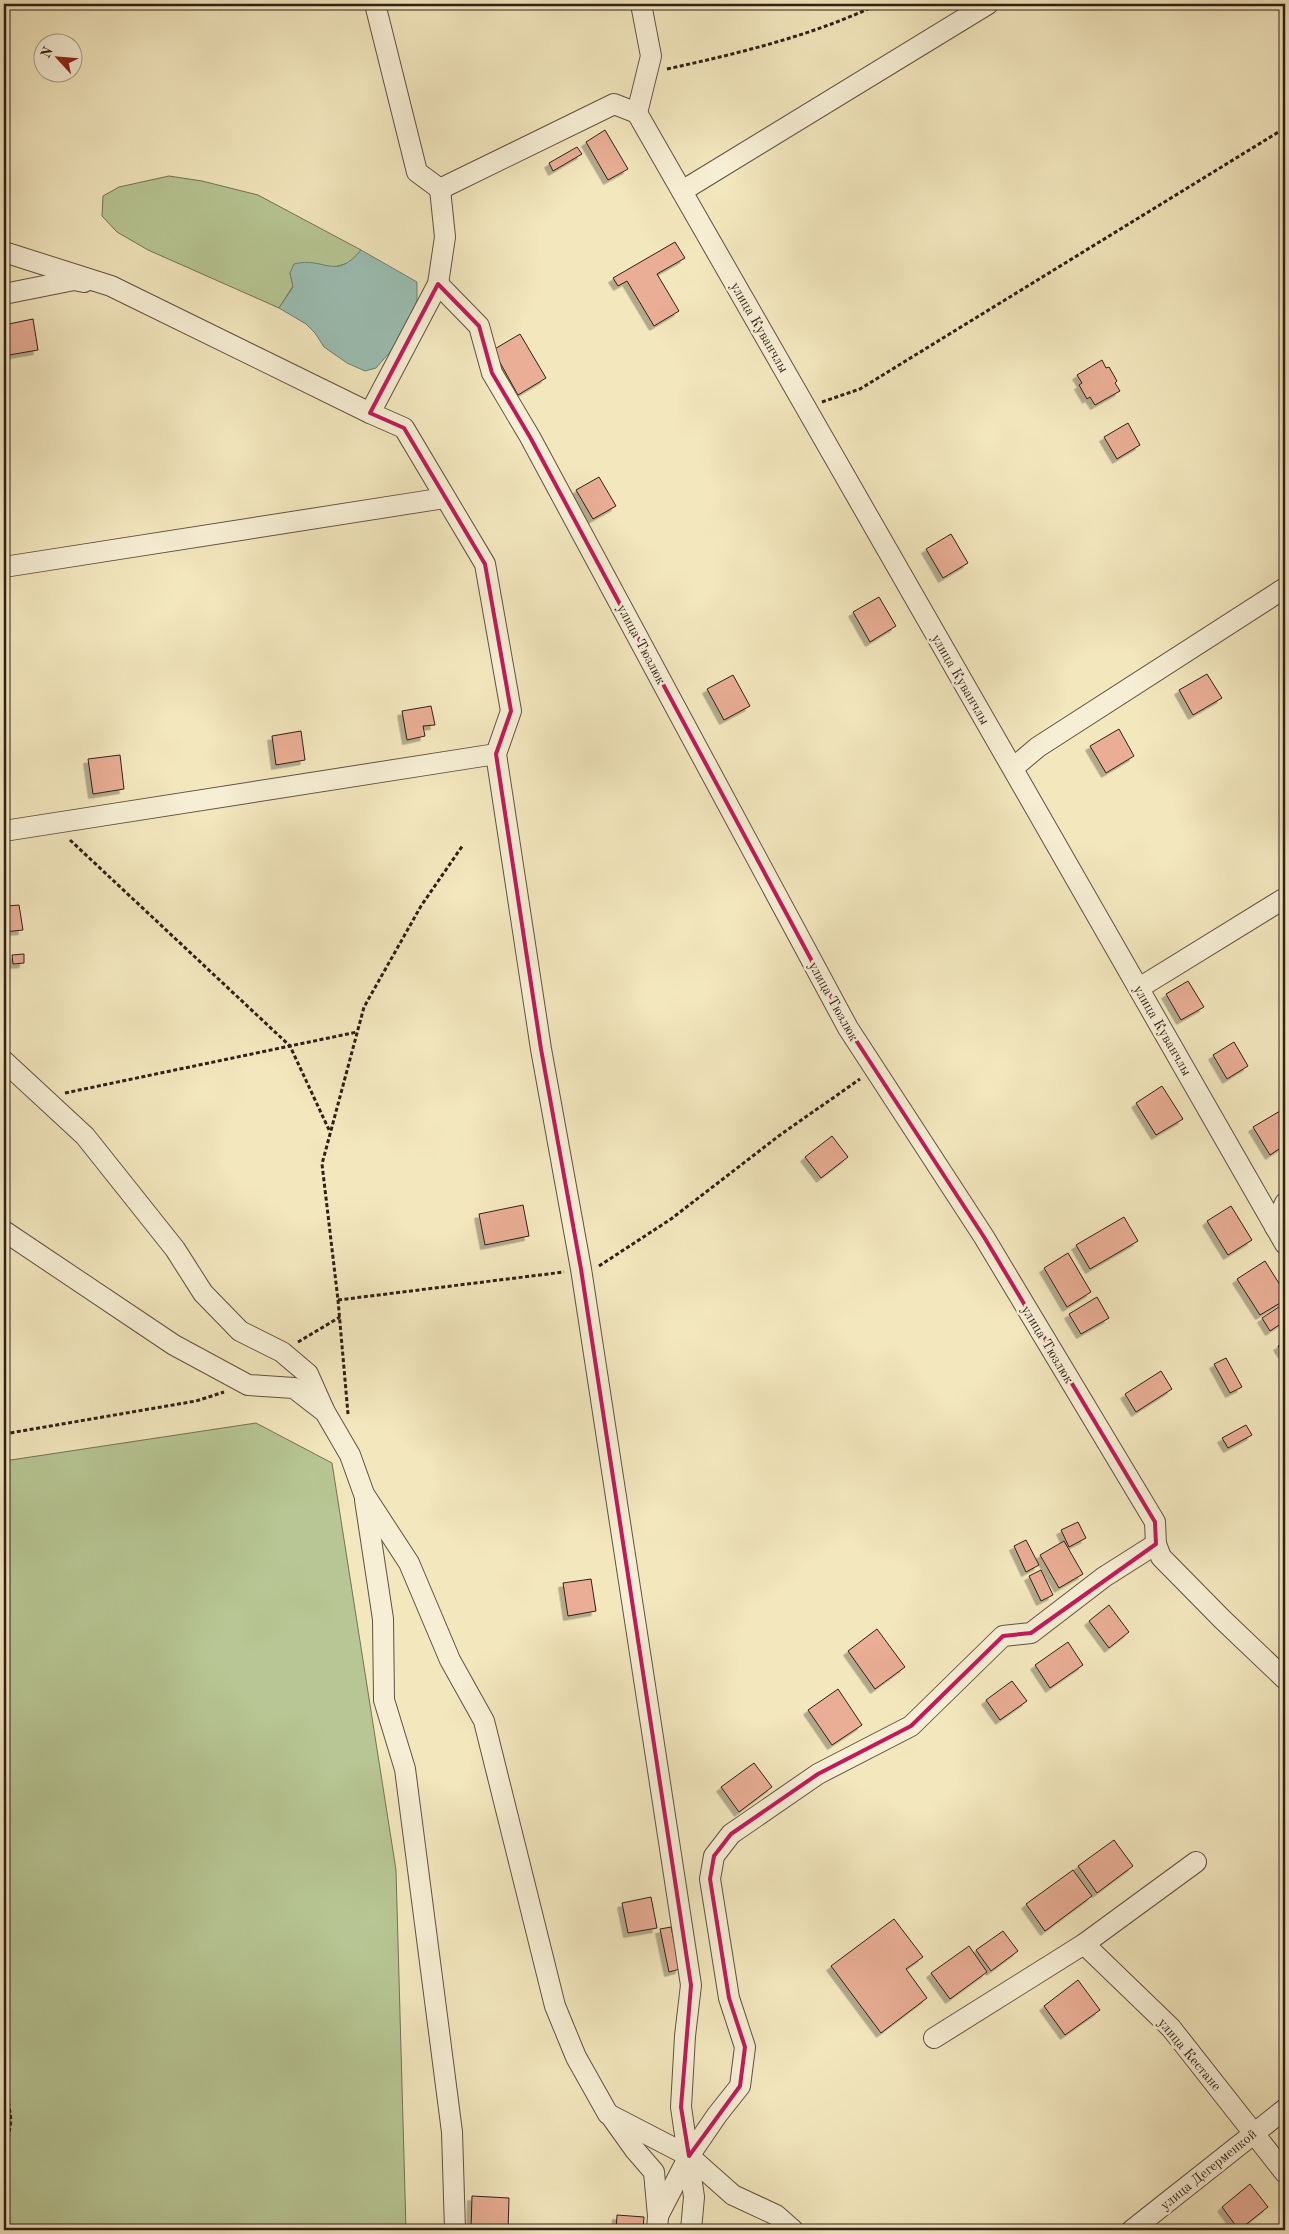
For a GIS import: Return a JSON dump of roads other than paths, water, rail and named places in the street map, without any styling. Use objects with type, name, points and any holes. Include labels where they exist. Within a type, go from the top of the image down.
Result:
[{"type":"street","points":[[370,413],[438,284],[446,237],[440,189],[417,172],[375,4]]},
{"type":"street","points":[[440,189],[614,104],[637,113],[651,56],[641,4]]},
{"type":"street","points":[[682,191],[988,4]]},
{"type":"street","name":"улица Куванчлы","points":[[637,113],[1285,1244]]},
{"type":"street","points":[[4,252],[110,286],[404,428],[485,564],[511,711],[496,754],[541,1049],[581,1269],[691,1985],[685,2036],[682,2107],[694,2198],[691,2230]]},
{"type":"street","points":[[4,294],[74,280],[110,286]]},
{"type":"street","name":"улица Тюзлюк","points":[[438,284],[479,326],[492,373],[530,437],[844,1020],[984,1237],[1155,1522],[1156,1544],[1161,1558],[1285,1679]]},
{"type":"street","points":[[4,567],[445,498]]},
{"type":"street","points":[[1013,768],[1038,747],[1285,588]]},
{"type":"street","points":[[4,831],[496,754]]},
{"type":"street","points":[[1138,988],[1285,898]]},
{"type":"street","points":[[4,1061],[85,1136],[175,1249],[203,1294],[240,1331],[282,1352],[308,1374],[325,1412],[350,1455],[364,1494],[382,1619],[384,1700],[405,1768],[452,2132],[455,2230]]},
{"type":"street","points":[[1275,1227],[1285,1203]]},
{"type":"street","points":[[4,1231],[174,1345],[248,1385],[294,1388],[325,1412]]},
{"type":"street","points":[[364,1494],[409,1562],[450,1660],[484,1721],[555,2006],[576,2057],[608,2114],[654,2172],[657,2223]]},
{"type":"street","points":[[657,2223],[689,2156],[717,2115],[740,2086],[746,2047],[729,1998],[710,1879],[714,1856],[731,1834],[818,1774],[911,1726],[1003,1636],[1031,1633],[1104,1578],[1156,1544]]},
{"type":"street","points":[[934,2038],[1084,1944],[1196,1862]]},
{"type":"street","name":"улица Кестане","points":[[1084,1944],[1172,2028],[1285,2174]]},
{"type":"street","name":"улица Дегерменкой","points":[[1132,2230],[1285,2108]]},
{"type":"street","points":[[608,2114],[689,2156],[733,2195],[776,2215],[793,2230]]},
{"type":"street","points":[[694,2198],[733,2195]]},
{"type":"water","points":[[361,250],[417,282],[417,301],[397,344],[376,368],[365,371],[347,363],[324,347],[315,333],[306,324],[279,308],[293,287],[290,273],[294,264],[304,262],[329,266],[344,265]]}]
